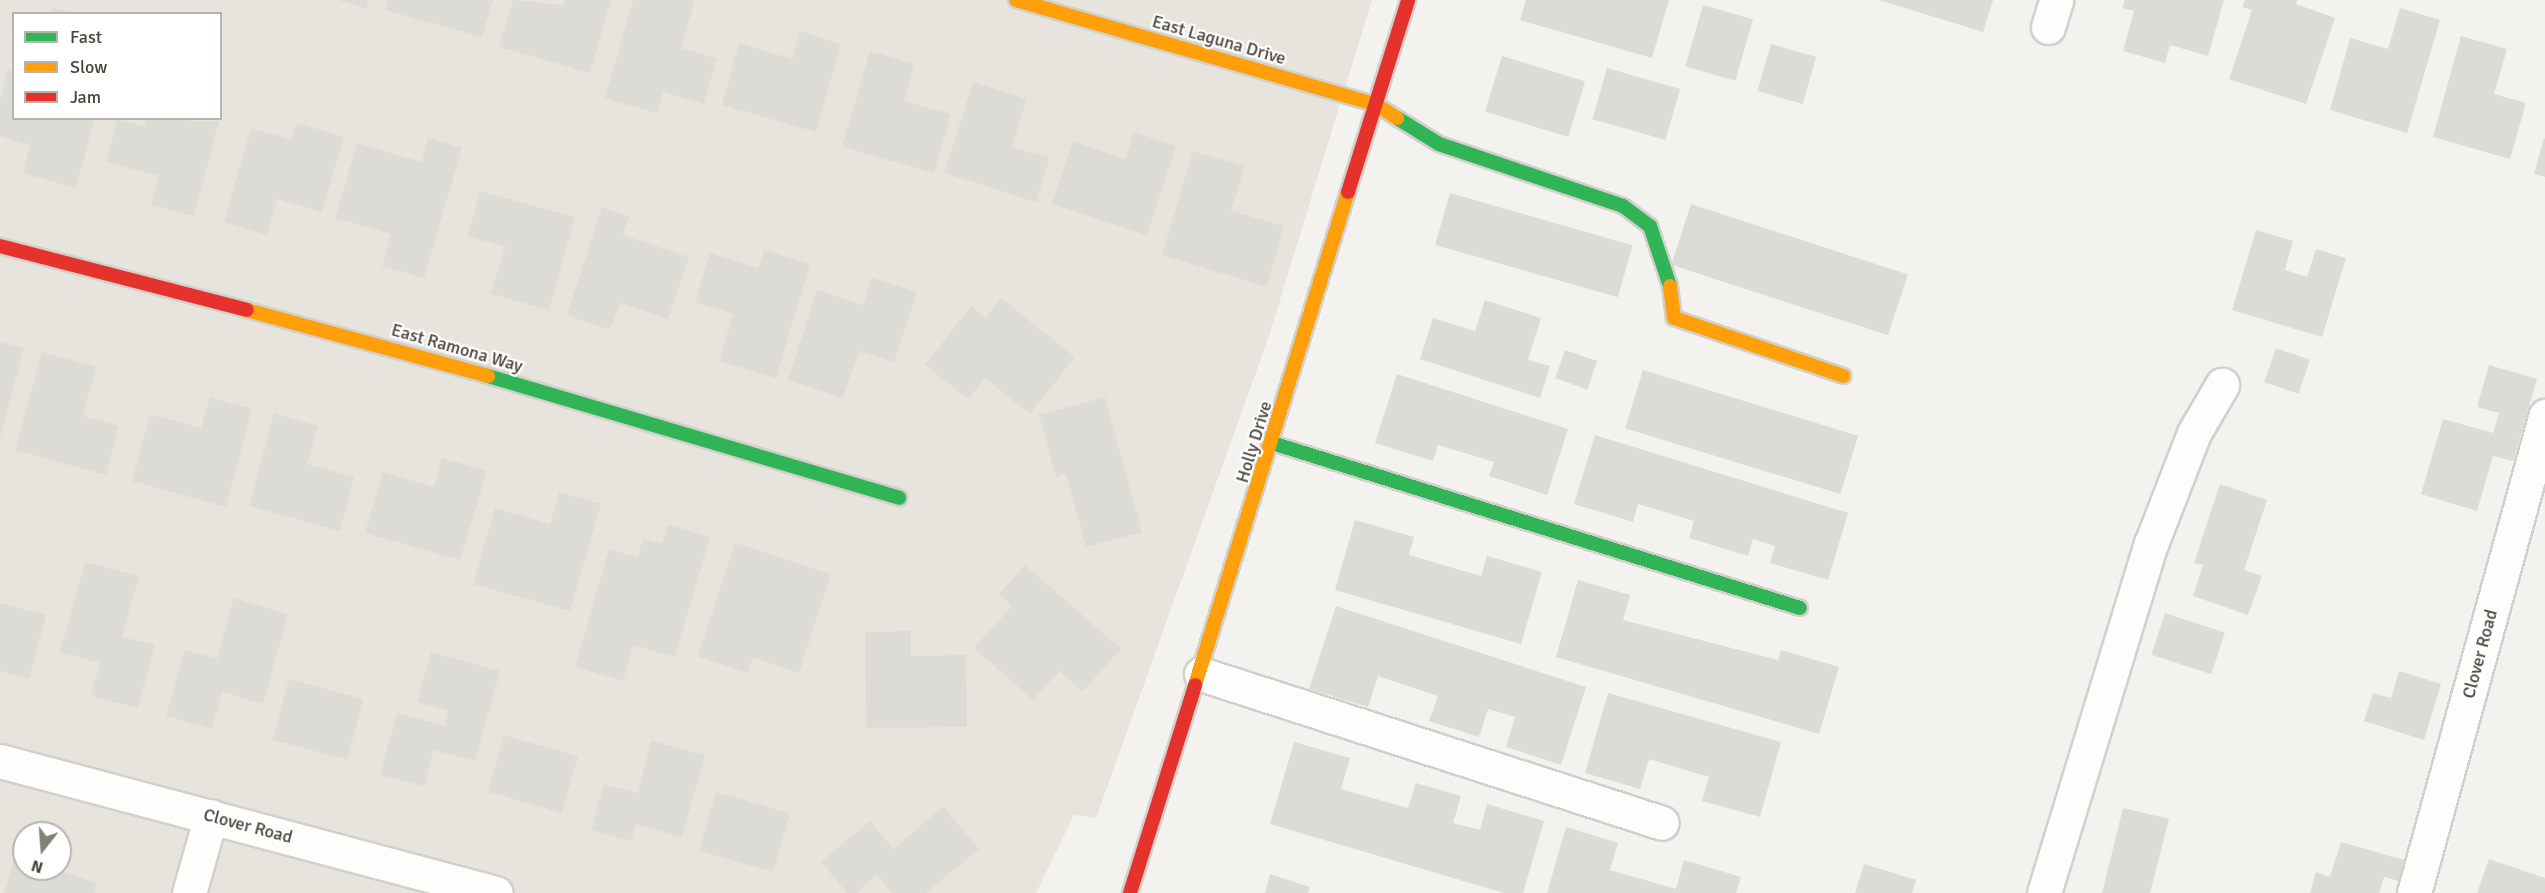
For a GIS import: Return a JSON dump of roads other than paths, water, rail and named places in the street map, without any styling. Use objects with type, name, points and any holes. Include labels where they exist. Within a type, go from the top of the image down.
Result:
[{"type":"street","name":"East Laguna Drive","points":[[1016,0],[1377,105],[1439,144],[1623,206],[1650,226],[1670,285],[1674,318],[1843,376]]},
{"type":"street","name":"Holly Drive","points":[[1130,893],[1201,674],[1408,0]]},
{"type":"street","name":"East Ramona Way","points":[[0,246],[388,346],[899,498]]},
{"type":"street","points":[[2044,893],[2151,544],[2194,433],[2222,385]]},
{"type":"street","name":"Clover Road","points":[[2414,893],[2545,416]]},
{"type":"street","points":[[1272,443],[1800,608]]},
{"type":"street","points":[[1201,674],[1661,823]]},
{"type":"street","name":"Clover Road","points":[[0,761],[496,893]]},
{"type":"street","points":[[189,893],[212,816]]}]
